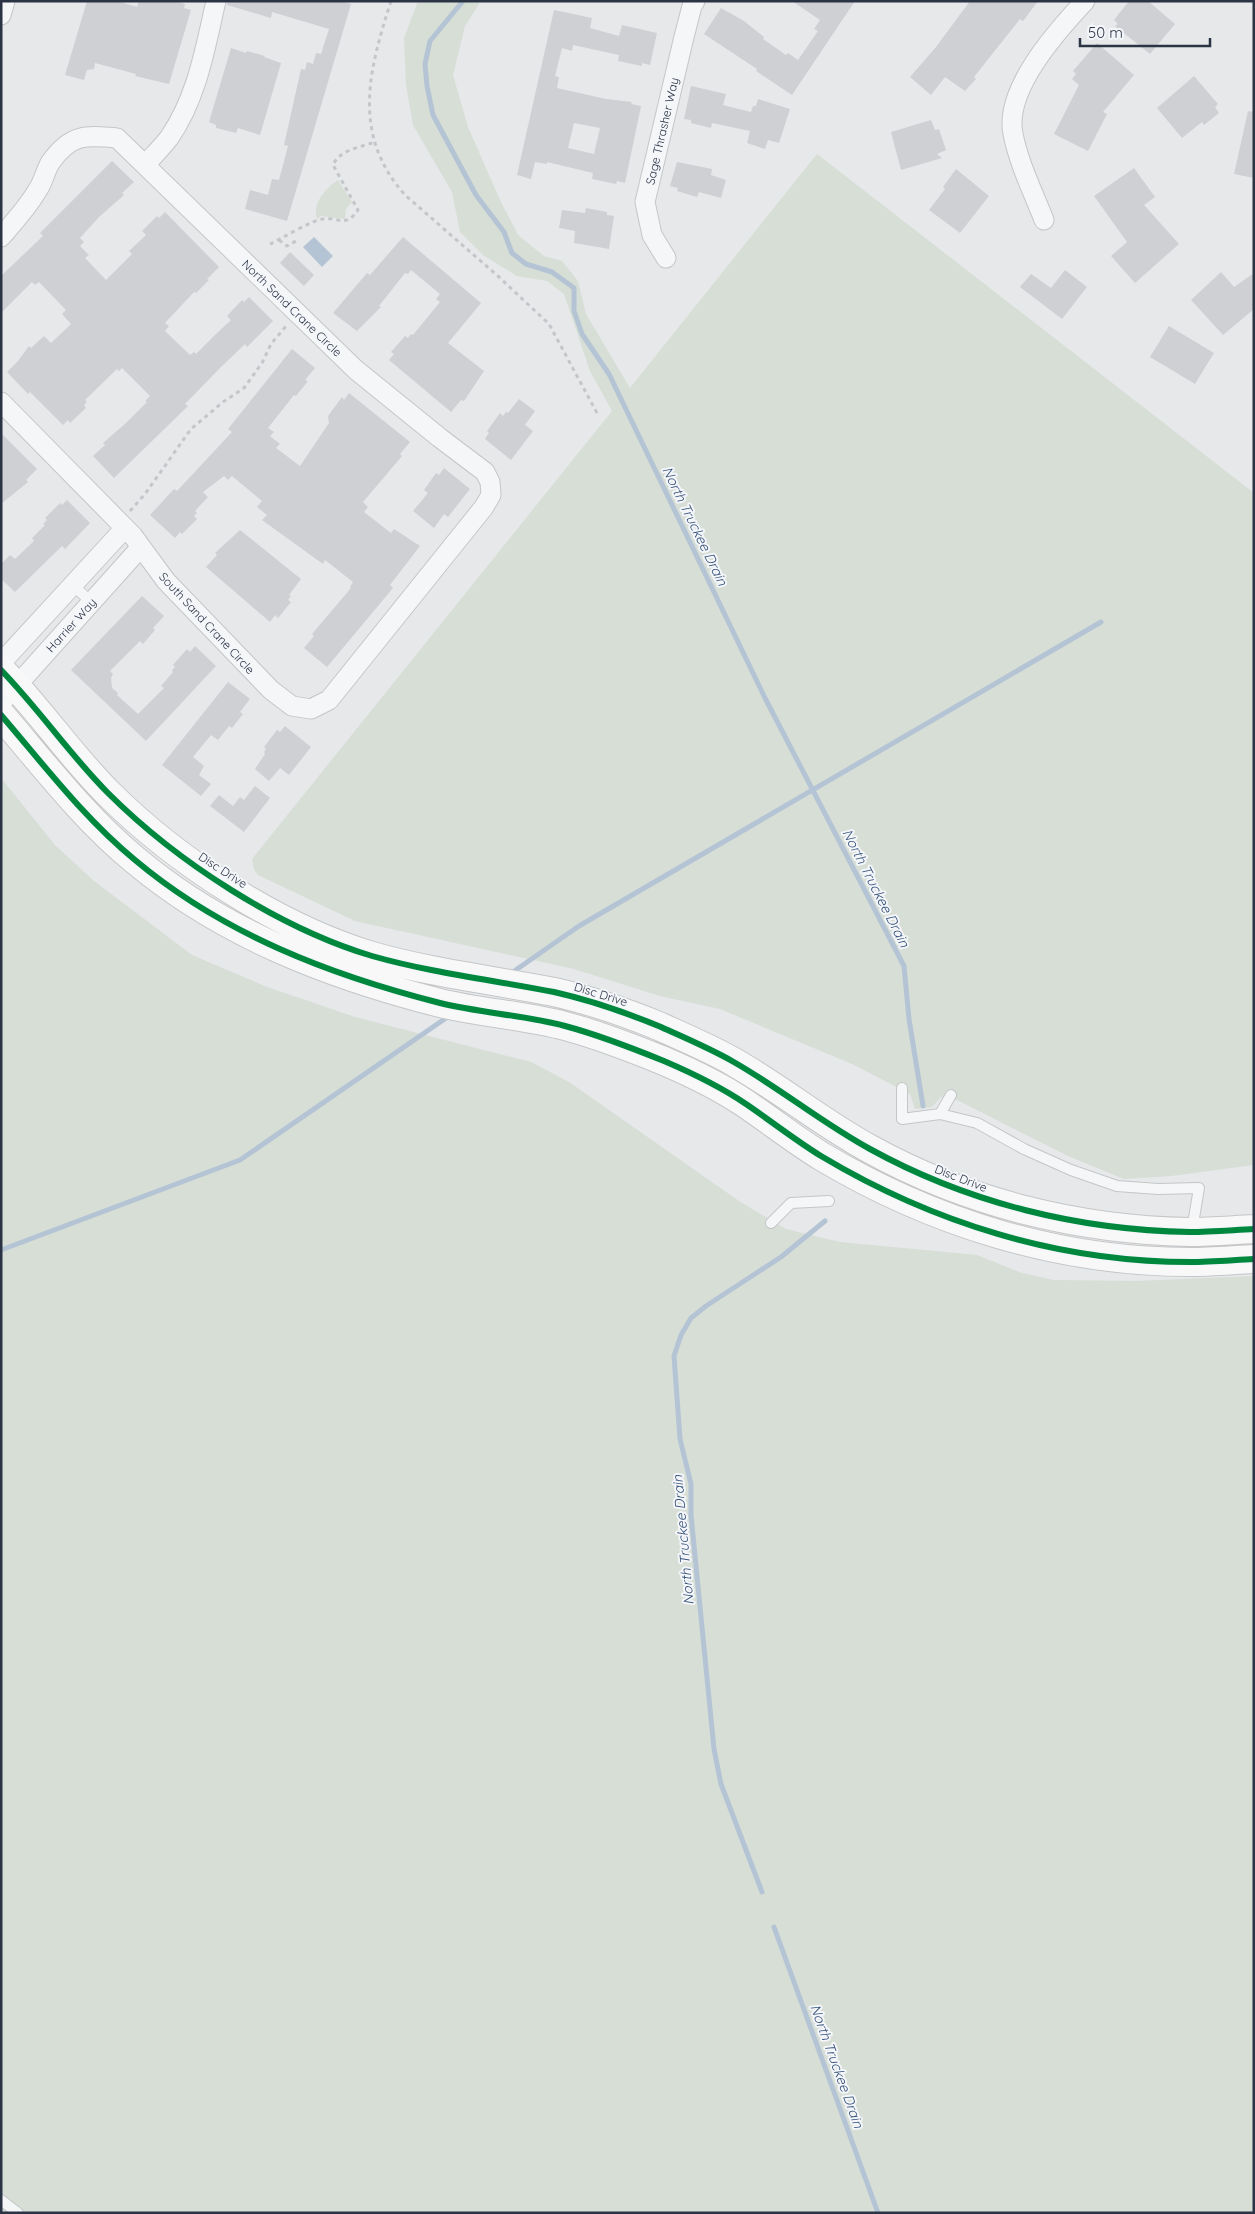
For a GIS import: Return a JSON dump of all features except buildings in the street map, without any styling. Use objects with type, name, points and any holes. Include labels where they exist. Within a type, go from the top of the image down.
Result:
[{"type":"main road","name":"Disc Drive","points":[[6,686],[109,794],[146,827],[181,856],[278,917],[369,955],[410,966],[557,993],[623,1012],[661,1027],[733,1061],[870,1149],[962,1192],[1005,1205],[1075,1221],[1111,1226],[1192,1232],[1254,1229]]},
{"type":"main road","points":[[1,715],[72,800],[136,861],[174,890],[222,920],[278,950],[328,970],[383,988],[451,1006],[564,1026],[608,1039],[708,1082],[743,1102],[819,1155],[900,1197],[947,1218],[990,1233],[1037,1245],[1116,1258],[1190,1262],[1254,1259]]},
{"type":"street","points":[[1,15],[5,1]]},
{"type":"street","points":[[146,164],[168,138],[184,111],[199,75],[216,1]]},
{"type":"street","name":"Sage Thrasher Way","points":[[666,258],[652,236],[645,202],[684,37],[692,6],[696,1]]},
{"type":"street","points":[[1044,220],[1026,176],[1013,132],[1016,97],[1034,64],[1085,1]]},
{"type":"street","name":"North Sand Crane Circle","points":[[6,231],[38,189],[50,164],[66,145],[87,135],[117,138],[146,164],[356,370],[485,472],[490,482],[491,494],[484,508],[419,589]]},
{"type":"street","name":"South Sand Crane Circle","points":[[1,402],[122,525],[166,581],[271,690],[292,706],[311,709],[329,700],[419,589]]},
{"type":"street","name":"Harrier Way","points":[[1,663],[73,585],[122,525]]},
{"type":"street","name":"Harrier Way","points":[[6,686],[92,603],[141,547]]},
{"type":"lane","points":[[73,585],[92,603]]},
{"type":"lane","points":[[902,1088],[902,1119],[940,1114],[976,1123],[1024,1149],[1071,1170],[1117,1186],[1158,1190],[1199,1188],[1192,1232]]},
{"type":"lane","points":[[940,1114],[951,1095]]},
{"type":"lane","points":[[770,1223],[791,1203],[829,1201]]},
{"type":"lane","points":[[1,2200],[18,2213]]},
{"type":"path","points":[[391,1],[371,69],[369,114],[375,142],[394,182],[405,194],[499,276],[549,324],[597,413]]},
{"type":"path","points":[[270,244],[322,218],[346,221],[353,217],[358,210],[333,165],[335,159],[341,155],[375,142]]},
{"type":"path","points":[[279,240],[287,246],[296,241],[298,242]]},
{"type":"path","points":[[122,525],[191,429],[223,402],[244,388],[262,363],[271,344],[291,321]]},
{"type":"shaded area","points":[[418,1],[481,1],[465,26],[453,75],[468,127],[500,200],[518,235],[544,256],[562,261],[578,281],[586,314],[630,388],[817,154],[1254,493],[1254,1165],[1171,1176],[1124,1179],[1068,1156],[957,1100],[941,1097],[932,1107],[915,1109],[910,1094],[852,1064],[720,1009],[660,996],[574,969],[355,921],[258,875],[254,869],[252,859],[612,411],[590,371],[564,294],[547,281],[517,276],[483,255],[460,232],[452,192],[413,125],[406,85],[404,38]]},
{"type":"shaded area","points":[[338,180],[352,202],[346,209],[345,219],[321,216],[317,219],[316,207],[318,202],[329,187]]},
{"type":"shaded area","points":[[1,778],[55,845],[94,881],[192,955],[267,987],[355,1017],[531,1062],[569,1082],[739,1201],[786,1229],[840,1242],[977,1255],[1022,1273],[1054,1280],[1137,1281],[1254,1276],[1254,2213],[1,2213]]},
{"type":"water","points":[[314,237],[333,256],[322,267],[303,247]]},
{"type":"waterway","name":"North Truckee Drain","points":[[463,1],[430,41],[425,64],[433,115],[476,195],[504,232],[512,253],[526,264],[552,272],[574,288],[574,311],[582,334],[609,374],[765,698],[904,966],[909,1019],[923,1106]]},
{"type":"waterway","points":[[510,974],[579,926],[1101,622]]},
{"type":"waterway","points":[[1,1250],[240,1160],[449,1016]]},
{"type":"waterway","name":"North Truckee Drain","points":[[762,1892],[721,1784],[714,1749],[691,1515],[691,1484],[680,1439],[674,1356],[681,1335],[691,1318],[706,1306],[781,1257],[825,1221]]},
{"type":"waterway","name":"North Truckee Drain","points":[[774,1927],[878,2213]]},
{"type":"cycle path","points":[[1,670],[67,748],[108,793],[135,819],[197,868],[231,890],[301,928],[337,944],[372,956],[440,972],[568,995],[608,1007],[661,1027],[732,1061],[870,1149],[907,1168],[985,1198],[1025,1210],[1107,1226],[1190,1232],[1254,1229]]},
{"type":"cycle path","points":[[1,715],[82,809],[116,844],[135,860],[204,910],[279,949],[318,965],[399,992],[440,1003],[565,1026],[640,1051],[685,1070],[727,1092],[811,1150],[864,1180],[907,1201],[952,1219],[998,1234],[1045,1246],[1093,1255],[1141,1260],[1190,1262],[1254,1259]]}]
